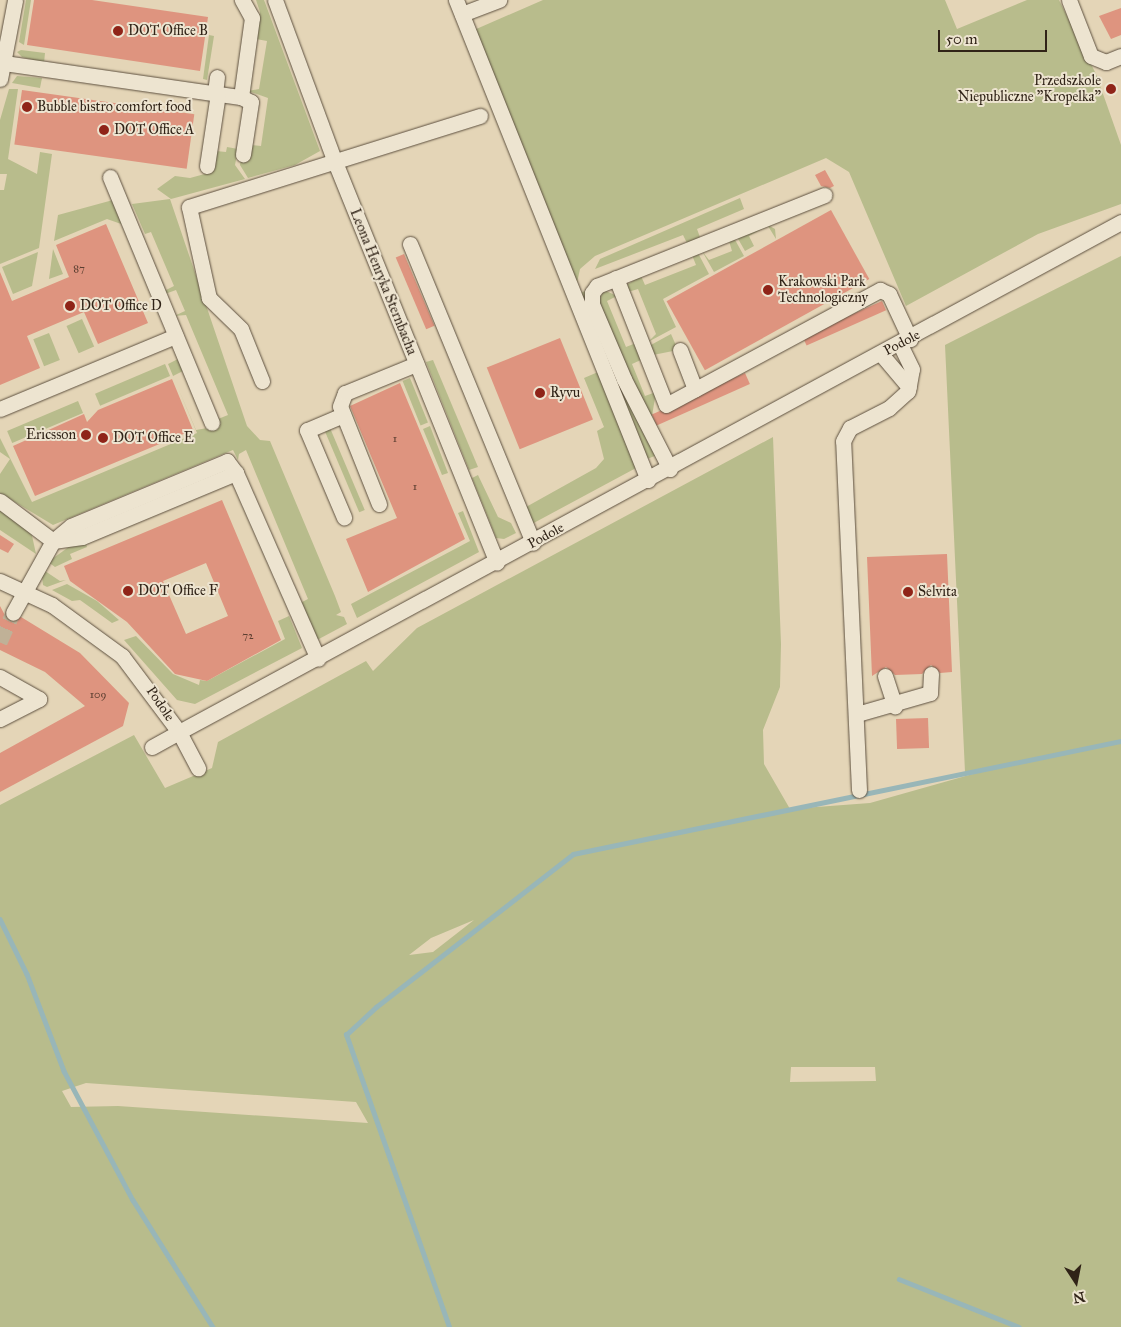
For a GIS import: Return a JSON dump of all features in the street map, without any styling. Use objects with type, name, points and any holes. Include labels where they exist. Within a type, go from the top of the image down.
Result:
[{"type":"street","points":[[0,79],[15,0]]},
{"type":"street","points":[[241,97],[252,18],[242,0]]},
{"type":"street","name":"Leona Henryka Sternbacha","points":[[275,0],[335,162],[497,563]]},
{"type":"street","points":[[456,0],[648,480]]},
{"type":"street","points":[[462,14],[499,0]]},
{"type":"street","points":[[1069,0],[1091,56],[1106,62],[1121,56]]},
{"type":"street","points":[[4,63],[241,97],[251,102],[243,154]]},
{"type":"street","points":[[207,166],[217,77]]},
{"type":"street","points":[[262,381],[241,329],[209,298],[189,207],[480,116]]},
{"type":"street","points":[[110,177],[212,423]]},
{"type":"street","points":[[670,469],[592,304],[597,286],[824,195]]},
{"type":"street","name":"Podole","points":[[0,581],[23,588],[122,656],[179,732],[497,563],[905,342],[1121,222]]},
{"type":"street","points":[[410,244],[533,543]]},
{"type":"street","points":[[616,278],[666,405],[880,290],[889,294],[912,369],[909,387],[889,408],[850,428],[843,441],[859,790]]},
{"type":"street","points":[[0,409],[175,336]]},
{"type":"street","points":[[680,350],[695,389]]},
{"type":"street","points":[[881,354],[909,387]]},
{"type":"street","points":[[380,504],[340,406],[345,394],[416,364]]},
{"type":"street","points":[[343,415],[307,430],[344,517]]},
{"type":"street","points":[[13,612],[23,588],[32,582],[53,541],[72,526],[151,497],[227,461],[236,473],[318,659]]},
{"type":"street","points":[[0,501],[53,541],[82,537],[236,473]]},
{"type":"street","points":[[857,714],[895,706],[930,693],[931,674]]},
{"type":"street","points":[[0,676],[38,699],[0,719]]},
{"type":"street","points":[[885,676],[895,706]]},
{"type":"street","points":[[152,747],[179,732],[198,768]]},
{"type":"green space","points":[[26,0],[31,0],[24,45],[19,42]]},
{"type":"green space","points":[[256,0],[264,0],[320,151],[295,165],[248,178],[240,165],[241,155],[250,145],[261,146],[268,98],[248,91],[259,89],[267,41],[256,39],[260,12]]},
{"type":"green space","points":[[543,0],[945,0],[957,29],[1027,0],[1059,0],[1096,74],[1121,145],[1121,204],[1038,234],[906,306],[849,172],[826,158],[595,256],[580,269],[577,283],[474,30]]},
{"type":"green space","points":[[209,35],[214,36],[207,80],[203,79]]},
{"type":"green space","points":[[21,50],[45,53],[44,63],[22,57],[17,52]]},
{"type":"green space","points":[[17,76],[42,78],[40,88],[12,83]]},
{"type":"green space","points":[[9,89],[18,89],[8,159],[37,174],[40,152],[52,154],[39,248],[0,264],[0,190],[4,190],[7,174],[0,174],[0,120]]},
{"type":"green space","points":[[227,147],[238,149],[235,165],[245,179],[171,199],[157,189],[175,176],[190,178],[212,172],[216,151],[226,152]]},
{"type":"green space","points":[[740,198],[744,209],[697,229],[701,240],[688,245],[683,235],[595,269],[600,259]]},
{"type":"green space","points":[[170,199],[247,426],[260,440],[270,441],[335,596],[341,612],[336,615],[344,617],[347,624],[317,640],[298,604],[308,599],[246,450],[239,454],[238,460],[233,450],[53,525],[0,493],[0,474],[10,459],[0,452],[0,438],[32,502],[197,433],[176,384],[196,430],[219,426],[218,419],[228,415],[186,315],[174,316],[185,311],[176,290],[165,294],[164,291],[174,286],[151,232],[145,234],[132,204]]},
{"type":"green space","points":[[113,200],[124,225],[107,219],[54,241],[58,215]]},
{"type":"green space","points":[[768,225],[775,229],[776,239],[768,226],[749,236],[754,246],[745,251],[737,237]]},
{"type":"green space","points":[[734,238],[744,256],[714,272],[702,251],[709,260],[732,251],[729,241]]},
{"type":"green space","points":[[53,249],[63,274],[49,279]]},
{"type":"green space","points":[[38,252],[32,286],[13,294],[2,267]]},
{"type":"green space","points":[[698,253],[709,274],[663,299],[676,327],[648,342],[656,334],[638,289],[628,292],[628,284],[641,276],[645,285],[696,265],[692,255]]},
{"type":"green space","points":[[1121,256],[1121,1327],[0,1327],[0,805],[134,735],[165,788],[212,768],[218,742],[366,661],[373,671],[417,628],[773,437],[781,644],[780,687],[763,730],[764,764],[790,809],[870,803],[1001,766],[965,772],[945,345]],"holes":[[[474,920],[433,952],[409,955],[431,938]],[[791,1067],[875,1067],[876,1081],[790,1082]],[[86,1083],[356,1102],[368,1123],[118,1106],[71,1107],[62,1091]]]},
{"type":"green space","points":[[590,289],[657,455],[646,459],[579,293]]},
{"type":"green space","points":[[604,290],[617,296],[607,301],[626,347],[636,343],[643,359],[632,364],[645,396],[656,392],[651,422],[597,304]]},
{"type":"green space","points":[[82,319],[94,346],[79,353],[66,326]]},
{"type":"green space","points":[[49,333],[60,360],[44,366],[33,339]]},
{"type":"green space","points":[[671,334],[678,350],[653,355],[649,346]]},
{"type":"green space","points":[[178,359],[183,371],[173,376],[168,364]]},
{"type":"green space","points":[[433,360],[478,467],[469,470],[426,362]]},
{"type":"green space","points":[[165,364],[170,376],[100,406],[95,394]]},
{"type":"green space","points":[[598,372],[636,468],[530,525],[526,507],[596,468],[604,459],[597,431],[604,427],[584,378]]},
{"type":"green space","points":[[410,378],[428,423],[421,426],[403,381]]},
{"type":"green space","points":[[78,401],[83,413],[12,443],[7,431]]},
{"type":"green space","points":[[430,426],[448,473],[442,475],[423,429]]},
{"type":"green space","points":[[330,428],[365,510],[359,512],[324,430]]},
{"type":"green space","points":[[478,475],[498,517],[511,523],[516,533],[504,539],[496,538],[472,478]]},
{"type":"green space","points":[[0,510],[31,531],[36,554],[0,530]]},
{"type":"green space","points":[[463,511],[479,552],[357,618],[351,604],[470,541],[458,513]]},
{"type":"green space","points":[[85,542],[87,547],[70,554],[72,559],[55,567],[48,562],[70,546]]},
{"type":"green space","points":[[46,566],[45,571],[60,581],[66,580],[47,587],[43,585],[42,576]]},
{"type":"green space","points":[[67,584],[97,601],[119,620],[112,623],[80,600],[72,601],[52,590]]},
{"type":"green space","points":[[289,616],[302,648],[195,704],[177,700],[124,640],[136,636],[173,674],[199,685],[200,680],[207,681],[285,639],[278,621]]},
{"type":"building","name":"DOT Office B","points":[[34,0],[92,0],[208,17],[200,71],[27,45]]},
{"type":"building","points":[[1121,8],[1121,35],[1111,39],[1099,16]]},
{"type":"building","name":"DOT Office A","points":[[22,90],[194,114],[187,169],[14,144]]},
{"type":"building","points":[[825,170],[834,186],[830,188],[821,186],[815,175]]},
{"type":"building","name":"Krakowski Park Technologiczny","points":[[831,210],[869,279],[705,370],[667,301]]},
{"type":"building","name":"DOT Office D","points":[[106,224],[148,323],[98,344],[84,312],[27,336],[40,368],[0,385],[0,272],[12,301],[69,277],[56,245]]},
{"type":"building","points":[[404,254],[434,326],[426,329],[396,258]]},
{"type":"building","points":[[882,301],[886,310],[807,346],[803,336]]},
{"type":"building","name":"Ryvu","points":[[560,338],[593,420],[520,449],[487,368]]},
{"type":"building","points":[[745,373],[750,384],[657,425],[652,414]]},
{"type":"building","name":"DOT Office E","points":[[172,379],[193,430],[35,496],[13,446],[84,414],[87,422],[98,410]]},
{"type":"building","points":[[400,383],[465,539],[368,592],[346,539],[397,518],[350,406]]},
{"type":"building","name":"DOT Office F","points":[[222,500],[281,640],[207,681],[175,674],[127,622],[70,581],[64,566]],"holes":[[[206,563],[228,616],[186,634],[163,581]]]},
{"type":"building","points":[[0,535],[14,544],[8,553],[0,549]]},
{"type":"building","name":"Selvita","points":[[947,554],[952,672],[940,673],[931,665],[922,674],[895,675],[886,667],[872,676],[867,557]]},
{"type":"building","points":[[0,606],[8,621],[21,617],[80,653],[129,703],[123,726],[0,792],[0,753],[85,706],[45,672],[0,650]]},
{"type":"building","points":[[928,718],[929,748],[897,749],[896,719]]},
{"type":"waterway","points":[[449,1327],[346,1035],[376,1007],[573,854],[1121,741]]},
{"type":"waterway","points":[[0,919],[27,974],[64,1071],[133,1200],[213,1327]]},
{"type":"waterway","points":[[899,1279],[1019,1327]]},
{"type":"tunnel","points":[[0,642],[13,613]]},
{"type":"place","name":"DOT Office B","points":[[118,31]]},
{"type":"place","name":"Przedszkole Niepubliczne \"Kropelka\"","points":[[1111,89]]},
{"type":"place","name":"Bubble bistro comfort food","points":[[27,107]]},
{"type":"place","name":"DOT Office A","points":[[104,130]]},
{"type":"place","name":"Krakowski Park Technologiczny","points":[[768,290]]},
{"type":"place","name":"DOT Office D","points":[[70,306]]},
{"type":"place","name":"Ryvu","points":[[540,393]]},
{"type":"place","name":"Ericsson","points":[[86,435]]},
{"type":"place","name":"DOT Office E","points":[[103,438]]},
{"type":"place","name":"DOT Office F","points":[[128,591]]},
{"type":"place","name":"Selvita","points":[[908,592]]}]
